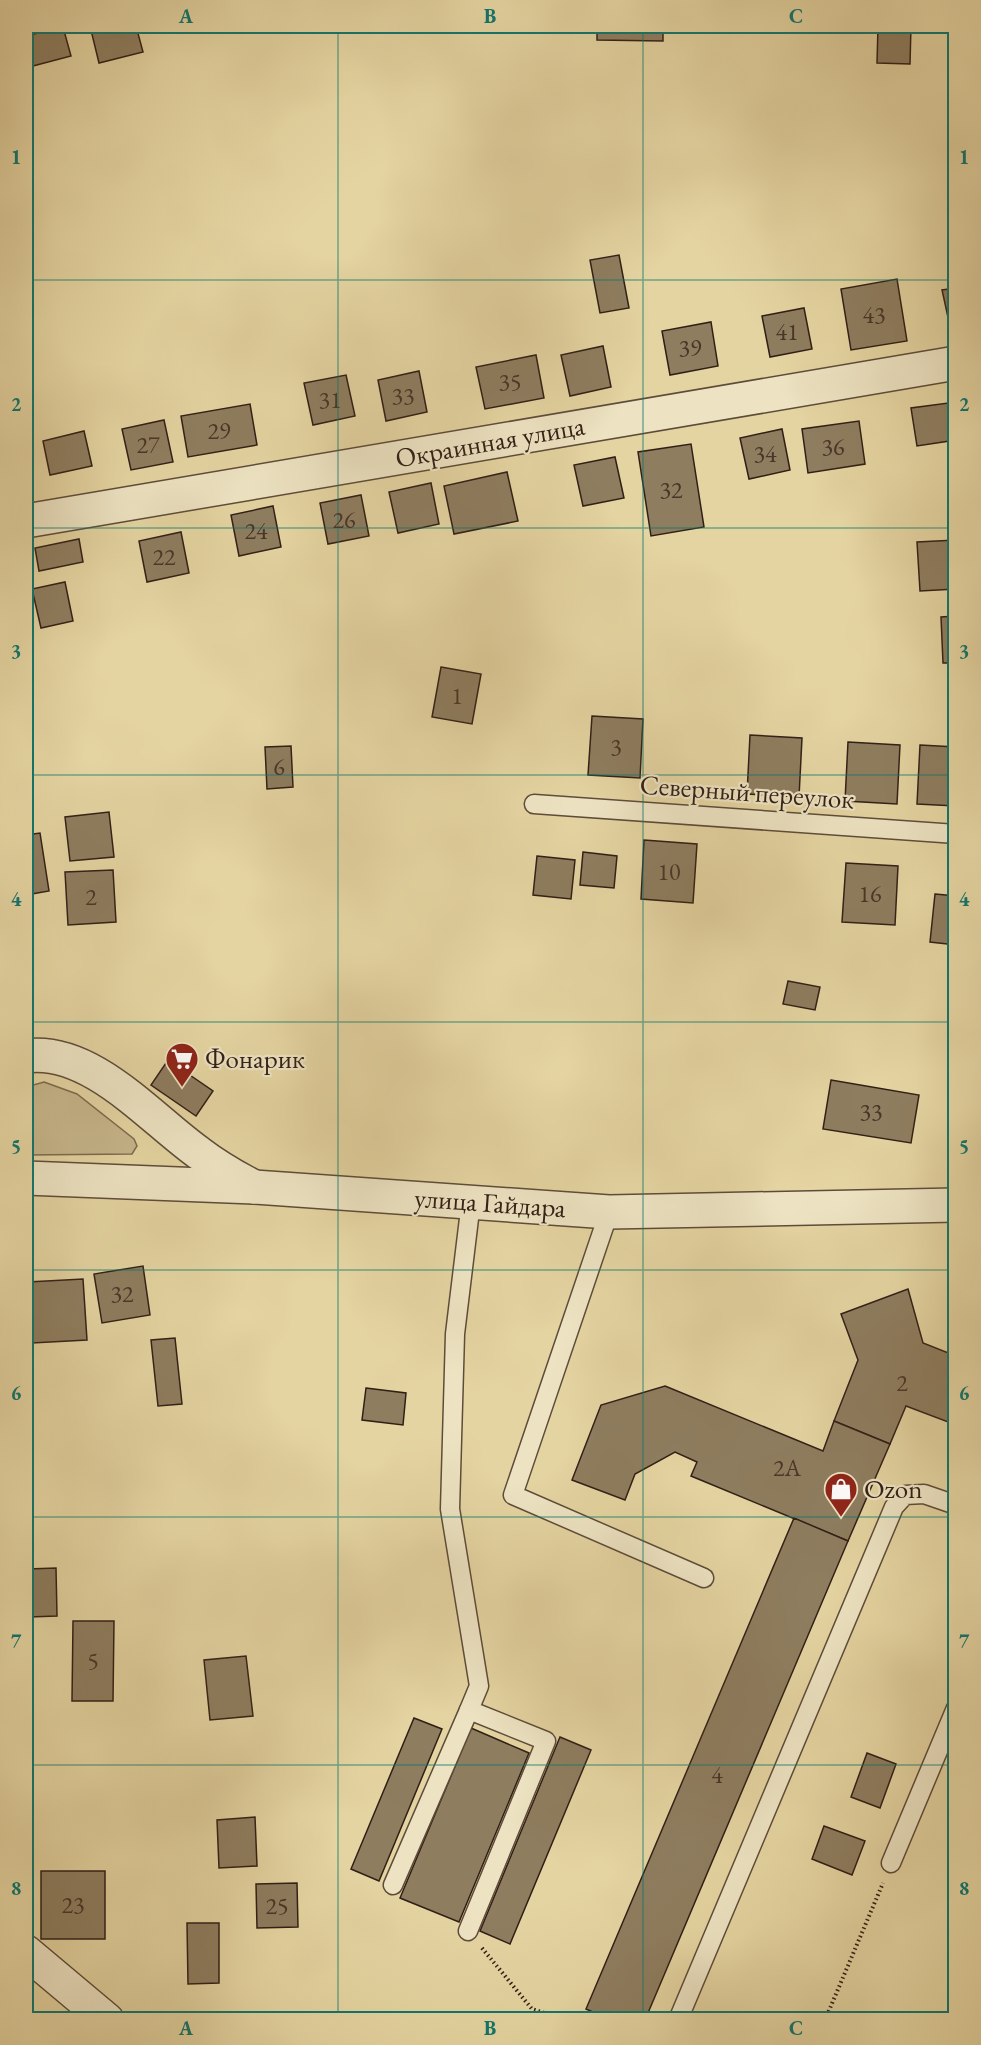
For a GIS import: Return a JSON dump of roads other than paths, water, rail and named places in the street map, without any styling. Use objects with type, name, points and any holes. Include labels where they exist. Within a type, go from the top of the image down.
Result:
[{"type":"street","name":"Окраинная улица","points":[[26,521],[956,363]]},
{"type":"street","points":[[26,1056],[35,1054],[56,1058],[84,1067],[112,1082],[197,1153],[223,1171],[254,1187]]},
{"type":"street","name":"улица Гайдара","points":[[26,1178],[254,1187],[609,1212],[956,1205]]},
{"type":"street","points":[[26,1952],[107,2019]]},
{"type":"lane","name":"Северный переулок","points":[[534,804],[956,834]]},
{"type":"lane","points":[[393,1885],[479,1686],[450,1509],[455,1334],[471,1202]]},
{"type":"lane","points":[[609,1212],[513,1495],[704,1578]]},
{"type":"lane","points":[[678,2019],[894,1507],[905,1495],[924,1494],[956,1505]]},
{"type":"lane","points":[[891,1863],[956,1708]]},
{"type":"lane","points":[[468,1932],[546,1741],[469,1710]]},
{"type":"place","name":"Фонарик","points":[[182,1088]]},
{"type":"place","name":"Ozon","points":[[841,1518]]}]
